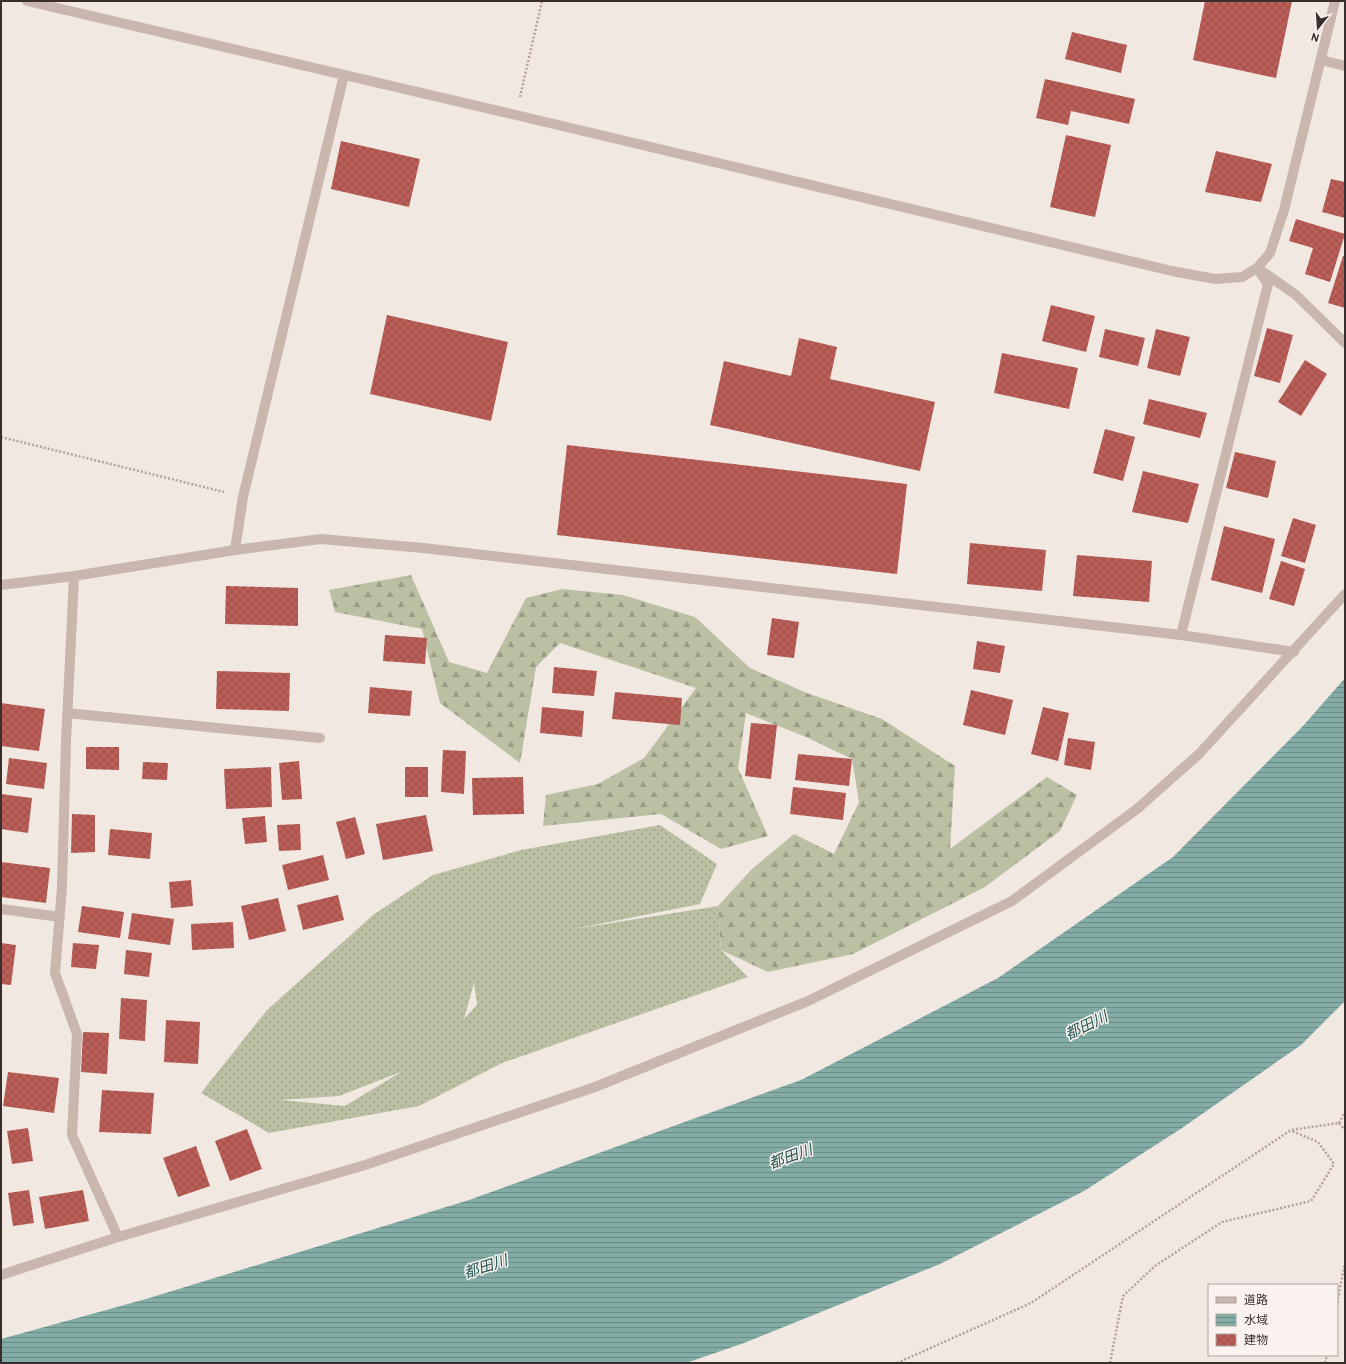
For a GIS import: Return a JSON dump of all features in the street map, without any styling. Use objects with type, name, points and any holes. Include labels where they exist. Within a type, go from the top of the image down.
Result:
[{"type":"street","points":[[27,1],[516,115],[1172,271],[1216,279],[1242,277],[1257,268],[1270,253],[1284,210],[1335,1]]},
{"type":"street","points":[[1321,60],[1345,66]]},
{"type":"street","points":[[235,550],[243,497],[344,75]]},
{"type":"street","points":[[1257,268],[1296,295],[1345,343]]},
{"type":"street","points":[[1181,635],[1268,284],[1257,268]]},
{"type":"street","points":[[1,585],[74,576],[235,550],[320,540],[423,548],[1181,635],[1294,652]]},
{"type":"street","points":[[74,576],[67,713],[62,887],[55,973],[77,1034],[72,1135],[118,1237]]},
{"type":"street","points":[[1,1275],[118,1237],[365,1164],[595,1087],[808,1000],[1012,901],[1137,809],[1199,754],[1294,652],[1345,594]]},
{"type":"street","points":[[67,713],[320,738]]},
{"type":"street","points":[[1,909],[60,917]]},
{"type":"path","points":[[516,115],[542,1]]},
{"type":"path","points":[[1,437],[243,497]]},
{"type":"path","points":[[1339,1123],[1345,1112]]},
{"type":"path","points":[[1339,1123],[1345,1130]]},
{"type":"path","points":[[897,1363],[1031,1303],[1291,1130],[1339,1123]]},
{"type":"path","points":[[1110,1363],[1123,1296],[1155,1266],[1222,1222],[1311,1201],[1334,1164],[1318,1142],[1291,1130]]},
{"type":"path","points":[[1338,1298],[1345,1263]]},
{"type":"green space","points":[[411,575],[449,662],[487,673],[526,598],[562,589],[623,595],[695,617],[750,668],[807,693],[882,719],[955,766],[950,849],[1047,777],[1077,795],[1060,831],[985,887],[853,954],[768,972],[721,950],[718,906],[751,870],[794,834],[834,854],[859,802],[852,759],[806,737],[746,713],[738,768],[768,836],[721,849],[661,814],[543,826],[546,795],[598,784],[644,758],[696,688],[560,643],[536,667],[520,763],[440,703],[422,629],[335,612],[329,590]]},
{"type":"green space","points":[[660,825],[717,864],[700,904],[574,929],[718,906],[721,950],[748,977],[502,1063],[419,1106],[269,1133],[201,1093],[267,1010],[373,915],[433,875],[521,850]],"holes":[[[474,983],[477,1005],[464,1019]],[[401,1072],[345,1106],[280,1100],[339,1096]]]},
{"type":"water","name":"都田川","points":[[1345,678],[1345,1001],[1301,1045],[1182,1128],[1084,1191],[940,1264],[744,1343],[686,1363],[1,1363],[1,1339],[146,1299],[469,1200],[801,1080],[998,978],[1173,857],[1303,726]]},
{"type":"building","points":[[1205,1],[1292,1],[1276,78],[1193,60]]},
{"type":"building","points":[[1072,32],[1127,45],[1121,73],[1065,59]]},
{"type":"building","points":[[1045,79],[1135,99],[1129,124],[1071,111],[1068,125],[1036,118]]},
{"type":"building","points":[[1066,135],[1111,145],[1095,217],[1050,207]]},
{"type":"building","points":[[341,141],[420,159],[409,207],[331,189]]},
{"type":"building","points":[[1216,151],[1272,164],[1261,202],[1205,192]]},
{"type":"building","points":[[1331,179],[1345,182],[1345,218],[1322,212]]},
{"type":"building","points":[[1296,219],[1345,234],[1330,282],[1305,274],[1313,248],[1289,241]]},
{"type":"building","points":[[1343,256],[1345,256],[1345,308],[1328,303]]},
{"type":"building","points":[[1051,305],[1095,316],[1086,352],[1042,341]]},
{"type":"building","points":[[387,315],[508,342],[491,421],[370,394]]},
{"type":"building","points":[[1267,328],[1293,335],[1280,383],[1254,376]]},
{"type":"building","points":[[1105,329],[1145,338],[1138,366],[1099,357]]},
{"type":"building","points":[[1156,329],[1190,337],[1180,376],[1147,368]]},
{"type":"building","points":[[799,338],[837,347],[830,379],[935,402],[920,471],[710,425],[724,361],[791,376]]},
{"type":"building","points":[[1002,353],[1078,368],[1069,409],[994,393]]},
{"type":"building","points":[[1305,360],[1327,374],[1301,416],[1278,402]]},
{"type":"building","points":[[1149,399],[1207,413],[1200,438],[1143,424]]},
{"type":"building","points":[[1105,429],[1135,437],[1123,481],[1093,473]]},
{"type":"building","points":[[567,445],[907,484],[897,574],[557,535]]},
{"type":"building","points":[[1235,452],[1276,461],[1268,498],[1226,488]]},
{"type":"building","points":[[1143,471],[1199,484],[1188,523],[1132,512]]},
{"type":"building","points":[[1293,518],[1316,525],[1305,563],[1281,556]]},
{"type":"building","points":[[1224,526],[1275,539],[1262,593],[1211,580]]},
{"type":"building","points":[[970,543],[1046,550],[1042,591],[967,584]]},
{"type":"building","points":[[1077,555],[1152,561],[1149,602],[1073,596]]},
{"type":"building","points":[[1281,561],[1305,569],[1294,606],[1269,599]]},
{"type":"building","points":[[226,586],[298,588],[298,626],[225,624]]},
{"type":"building","points":[[772,618],[799,622],[794,658],[767,655]]},
{"type":"building","points":[[385,635],[427,638],[425,664],[383,661]]},
{"type":"building","points":[[977,641],[1005,646],[1000,673],[973,669]]},
{"type":"building","points":[[554,667],[597,671],[594,696],[552,693]]},
{"type":"building","points":[[217,671],[290,673],[289,711],[216,709]]},
{"type":"building","points":[[370,687],[412,691],[410,716],[368,713]]},
{"type":"building","points":[[971,690],[1013,700],[1005,735],[963,725]]},
{"type":"building","points":[[615,692],[682,698],[680,725],[612,719]]},
{"type":"building","points":[[1,703],[45,709],[39,751],[1,746]]},
{"type":"building","points":[[542,707],[584,711],[582,737],[540,733]]},
{"type":"building","points":[[1043,707],[1069,713],[1058,761],[1031,754]]},
{"type":"building","points":[[751,723],[777,725],[771,779],[745,776]]},
{"type":"building","points":[[1068,738],[1095,742],[1091,770],[1064,765]]},
{"type":"building","points":[[86,747],[119,747],[119,770],[86,769]]},
{"type":"building","points":[[443,750],[466,751],[464,794],[441,792]]},
{"type":"building","points":[[798,754],[852,759],[849,786],[795,780]]},
{"type":"building","points":[[9,758],[47,763],[44,789],[6,784]]},
{"type":"building","points":[[299,761],[302,799],[282,800],[279,763]]},
{"type":"building","points":[[143,762],[168,763],[167,780],[142,779]]},
{"type":"building","points":[[271,767],[272,807],[226,809],[224,769]]},
{"type":"building","points":[[405,767],[428,767],[428,797],[405,797]]},
{"type":"building","points":[[523,777],[524,814],[473,815],[472,778]]},
{"type":"building","points":[[793,787],[846,793],[843,820],[790,814]]},
{"type":"building","points":[[1,794],[32,798],[28,833],[1,829]]},
{"type":"building","points":[[72,814],[95,815],[95,852],[71,853]]},
{"type":"building","points":[[426,815],[433,851],[383,860],[376,824]]},
{"type":"building","points":[[265,816],[267,842],[245,844],[242,818]]},
{"type":"building","points":[[355,817],[365,854],[346,859],[336,822]]},
{"type":"building","points":[[300,824],[301,850],[279,851],[277,825]]},
{"type":"building","points":[[110,829],[152,833],[150,859],[108,855]]},
{"type":"building","points":[[323,855],[329,880],[288,890],[282,865]]},
{"type":"building","points":[[1,862],[50,868],[46,903],[1,897]]},
{"type":"building","points":[[191,880],[193,906],[171,908],[169,882]]},
{"type":"building","points":[[338,895],[344,920],[303,930],[297,905]]},
{"type":"building","points":[[278,898],[286,931],[249,940],[241,906]]},
{"type":"building","points":[[82,906],[124,912],[120,938],[78,932]]},
{"type":"building","points":[[132,913],[174,919],[170,945],[128,939]]},
{"type":"building","points":[[233,922],[234,948],[192,950],[191,924]]},
{"type":"building","points":[[1,943],[16,945],[11,985],[1,984]]},
{"type":"building","points":[[73,943],[99,945],[96,969],[71,967]]},
{"type":"building","points":[[126,950],[152,953],[149,977],[124,974]]},
{"type":"building","points":[[121,998],[147,1000],[145,1041],[119,1039]]},
{"type":"building","points":[[166,1020],[200,1022],[198,1064],[164,1062]]},
{"type":"building","points":[[83,1032],[109,1033],[107,1074],[81,1072]]},
{"type":"building","points":[[8,1072],[59,1078],[54,1113],[3,1106]]},
{"type":"building","points":[[102,1090],[154,1093],[151,1134],[99,1132]]},
{"type":"building","points":[[28,1128],[33,1161],[12,1164],[7,1131]]},
{"type":"building","points":[[247,1129],[262,1169],[230,1181],[215,1141]]},
{"type":"building","points":[[196,1146],[210,1186],[178,1197],[163,1158]]},
{"type":"building","points":[[29,1190],[34,1223],[13,1226],[8,1193]]},
{"type":"building","points":[[83,1190],[89,1221],[45,1229],[39,1197]]}]
